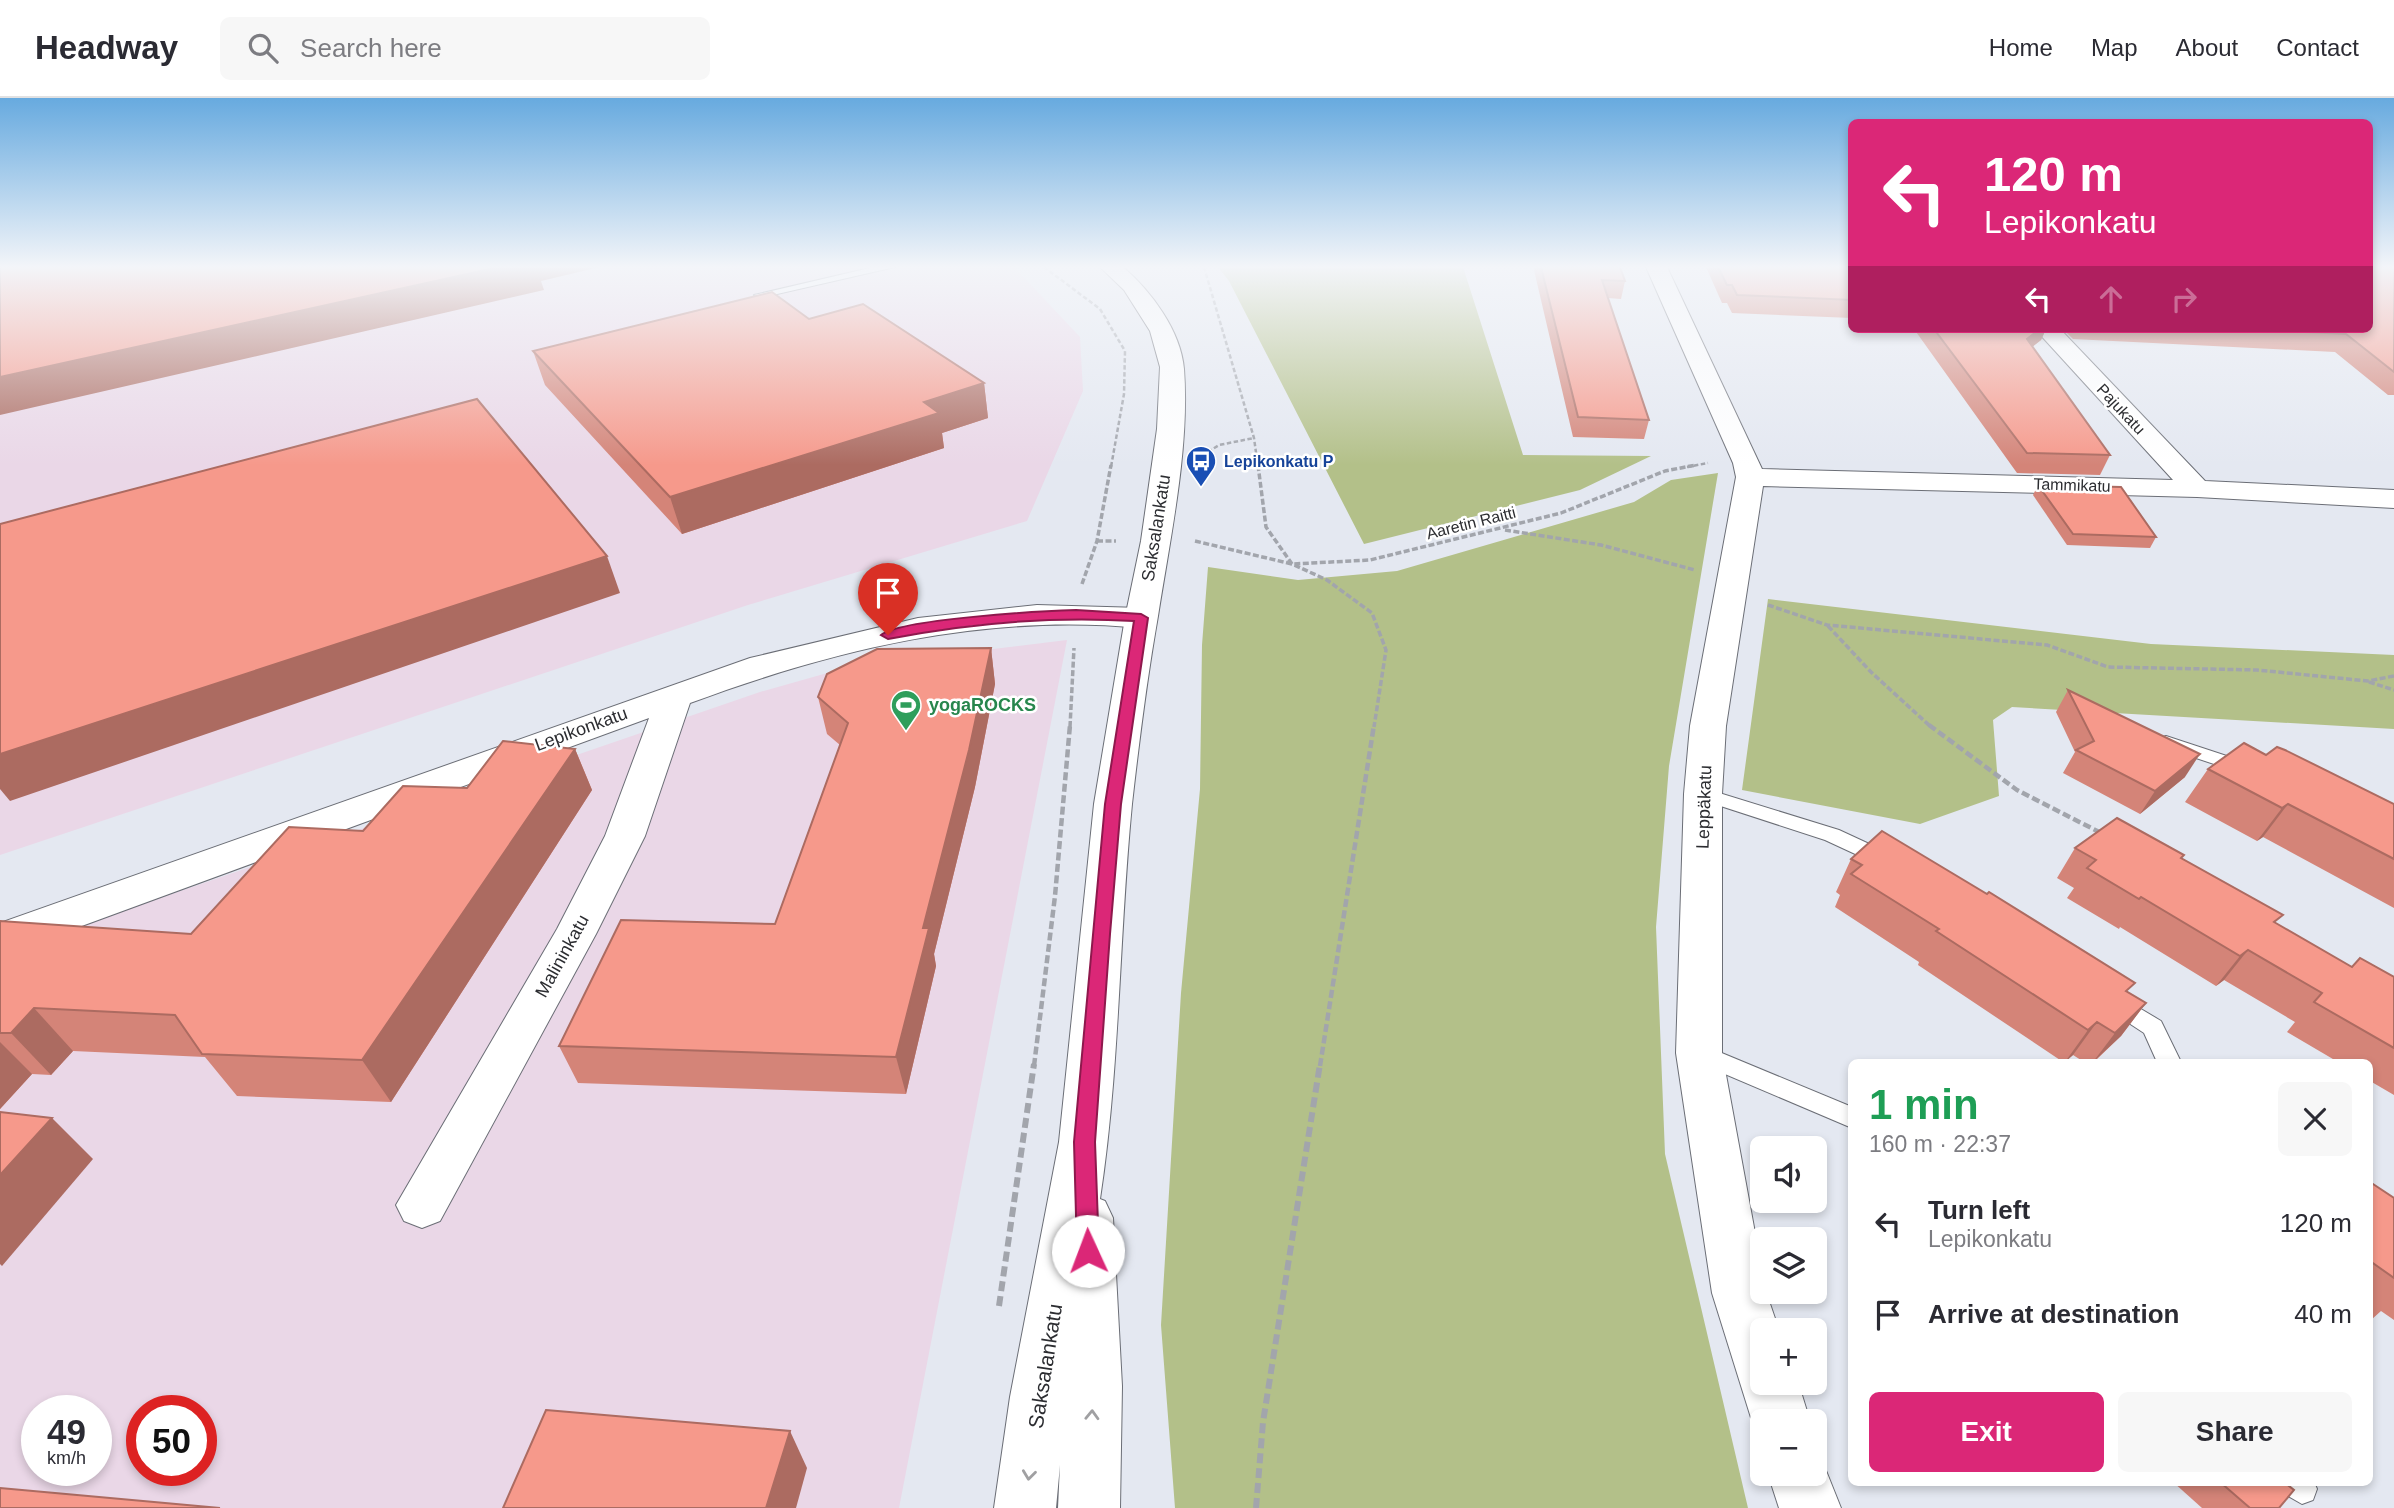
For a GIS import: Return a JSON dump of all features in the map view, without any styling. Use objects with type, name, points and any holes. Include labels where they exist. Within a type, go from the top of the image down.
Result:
[{"type":"street","name":"Saksalankatu","points":[[1025,1508],[1039,1397],[1084,1142],[1113,804],[1141,618],[1156,541],[1170,429],[1172,367],[1162,333]]},
{"type":"street","points":[[1686,333],[1749,470]]},
{"type":"street","name":"Pajukatu","points":[[2051,333],[2197,489]]},
{"type":"street","name":"Tammikatu","points":[[1749,470],[2394,499]]},
{"type":"street","name":"Leppäkatu","points":[[1749,470],[1708,726],[1703,794],[1699,1053],[1739,1293],[1750,1326]]},
{"type":"street","name":"Lepikonkatu","points":[[0,940],[675,695],[842,643],[935,626],[1076,614],[1141,618]]},
{"type":"street","name":"Malininkatu","points":[[422,1205],[575,934],[625,835],[675,695]]},
{"type":"street","name":"Saksalankatu","points":[[1084,1142],[1093,1387],[1089,1508]]},
{"type":"street","points":[[1802,1486],[1810,1508]]},
{"type":"lane","points":[[2153,737],[2267,776]]},
{"type":"lane","points":[[1703,794],[1832,835],[1901,867]]},
{"type":"lane","points":[[2096,991],[2153,1027],[2168,1059]]},
{"type":"lane","points":[[1699,1053],[1848,1116]]},
{"type":"path","points":[[998,1318],[1052,937],[1070,736],[1076,614],[1083,582],[1097,541],[1124,394],[1125,351],[1114,333]]},
{"type":"path","points":[[1224,333],[1254,438],[1266,527],[1292,564],[1327,580],[1372,613],[1386,650],[1263,1422],[1256,1508]]},
{"type":"path","points":[[1204,455],[1219,445],[1254,438]]},
{"type":"path","name":"Aaretin Raitti","points":[[1196,530],[1194,541],[1292,564],[1370,560],[1501,530],[1561,513],[1665,471],[1704,463],[1749,470]]},
{"type":"path","points":[[1501,530],[1547,535],[1649,555],[1827,625],[2047,645],[2108,667],[2257,670],[2368,681],[2394,690]]},
{"type":"path","points":[[1827,625],[1864,667],[1952,744],[2019,791],[2113,840]]},
{"type":"path","points":[[2368,681],[2394,676]]},
{"type":"shaded area","points":[[0,333],[1076,333],[1080,337],[1083,391],[1027,521],[748,605],[0,855]]},
{"type":"shaded area","points":[[1067,640],[899,1508],[0,1508],[0,953],[760,692],[852,666]]},
{"type":"green space","points":[[1256,333],[1484,333],[1523,455],[1651,456],[1580,490],[1364,544]]},
{"type":"green space","points":[[1718,473],[1669,766],[1656,927],[1665,1154],[1748,1508],[1175,1508],[1161,1325],[1181,993],[1200,789],[1202,645],[1208,567],[1298,580],[1397,571],[1634,502],[1671,480]]},
{"type":"green space","points":[[1768,599],[2151,644],[2394,655],[2394,729],[2012,707],[1993,720],[1999,796],[1920,824],[1742,790]]},
{"type":"building","points":[[0,333],[201,333],[0,377]]},
{"type":"building","points":[[607,333],[907,333],[984,383],[924,402],[939,413],[670,497],[533,351]]},
{"type":"building","points":[[1557,333],[1620,333],[1649,420],[1578,417]]},
{"type":"building","points":[[1937,333],[2035,333],[2027,339],[2110,455],[2027,453]]},
{"type":"building","points":[[2326,333],[2394,333],[2394,372],[2346,334]]},
{"type":"building","points":[[477,399],[607,556],[0,754],[0,524]]},
{"type":"building","points":[[2038,485],[2121,487],[2156,537],[2073,534]]},
{"type":"building","points":[[991,648],[969,750],[923,928],[929,928],[896,1057],[559,1046],[621,920],[775,924],[848,723],[818,697],[827,674],[877,649]]},
{"type":"building","points":[[2068,690],[2200,754],[2155,791],[2076,750],[2094,741]]},
{"type":"building","points":[[503,741],[575,749],[362,1060],[202,1054],[175,1015],[34,1008],[11,1033],[0,1033],[0,921],[191,934],[289,827],[363,831],[403,786],[467,788]]},
{"type":"building","points":[[2244,743],[2266,755],[2277,747],[2285,750],[2394,804],[2394,859],[2288,804],[2282,808],[2208,769]]},
{"type":"building","points":[[2117,818],[2184,855],[2181,858],[2283,915],[2274,922],[2352,967],[2360,958],[2394,977],[2394,1048],[2314,1002],[2322,993],[2248,950],[2240,956],[2087,868],[2096,860],[2075,848]]},
{"type":"building","points":[[1882,831],[1987,894],[1989,892],[2135,983],[2126,991],[2146,1003],[2115,1033],[2097,1022],[2088,1030],[1936,931],[1939,929],[1851,874],[1862,865],[1851,859]]},
{"type":"building","points":[[0,1112],[52,1118],[0,1175]]},
{"type":"building","points":[[2373,1184],[2394,1198],[2394,1278],[2373,1263]]},
{"type":"building","points":[[546,1410],[790,1431],[766,1508],[503,1508]]},
{"type":"building","points":[[2225,1486],[2289,1486],[2294,1490],[2279,1508],[2250,1508]]},
{"type":"building","points":[[0,1488],[220,1508],[0,1508]]},
{"type":"place","name":"Lepikonkatu P","points":[[1201,488]]},
{"type":"place","name":"yogaROCKS","points":[[906,732]]},
{"type":"route","points":[[888,635],[935,626],[1016,617],[1076,614],[1141,618],[1113,804],[1084,1142],[1088,1251]]}]
